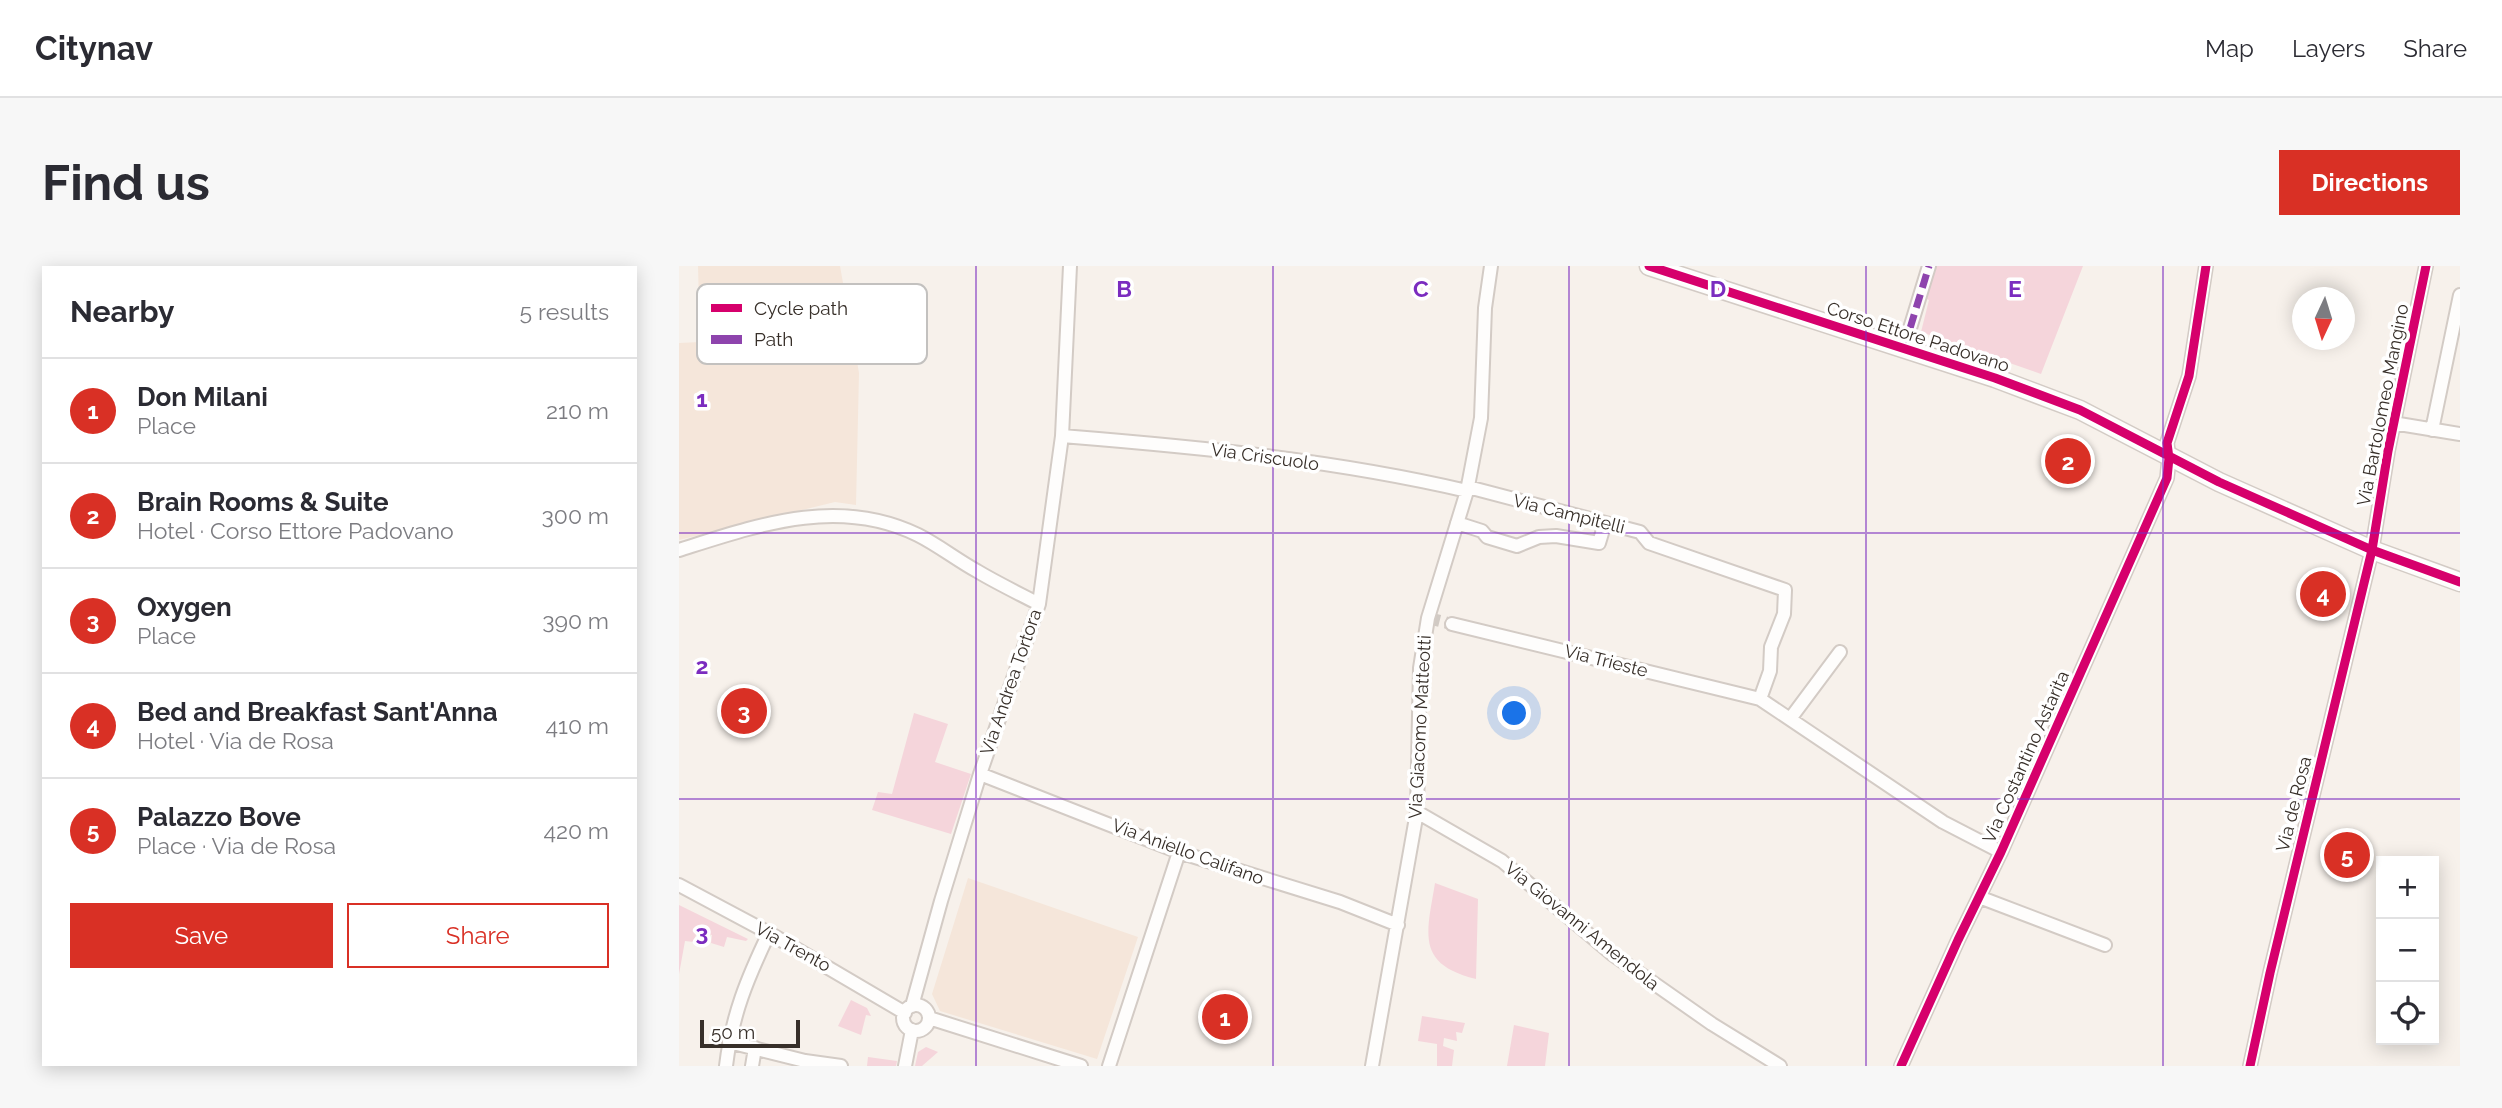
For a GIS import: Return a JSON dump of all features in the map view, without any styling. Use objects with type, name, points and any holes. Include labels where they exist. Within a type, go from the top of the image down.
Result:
[{"type":"street","name":"Via Andrea Tortora","points":[[909,1010],[980,774],[1039,604],[1062,436],[1070,266]]},
{"type":"street","name":"Via Giacomo Matteotti","points":[[1372,1066],[1417,812],[1420,668],[1428,618],[1467,489],[1483,402],[1485,308],[1491,266]]},
{"type":"street","name":"Corso Ettore Padovano","points":[[1649,266],[1905,348],[2080,410],[2129,434],[2169,458],[2372,550],[2460,582]]},
{"type":"street","points":[[1905,348],[1929,266]]},
{"type":"street","name":"Via Costantino Astarita","points":[[1901,1066],[2001,852],[2167,478],[2167,443],[2189,376],[2206,266]]},
{"type":"street","name":"Via Bartolomeo Mangino","points":[[2372,550],[2393,423],[2426,266]]},
{"type":"street","points":[[2432,430],[2460,295]]},
{"type":"street","points":[[2393,423],[2460,434]]},
{"type":"street","name":"Via Criscuolo","points":[[1062,436],[1233,452],[1467,489]]},
{"type":"street","name":"Via Campitelli","points":[[1467,489],[1640,532],[1649,542],[1785,590],[1783,614],[1771,647],[1770,671],[1761,699]]},
{"type":"street","points":[[679,550],[742,530],[781,522],[826,515],[866,517],[918,534],[978,572],[1039,604]]},
{"type":"street","points":[[1457,523],[1482,531],[1487,537],[1517,546],[1539,537],[1556,536],[1599,543],[1605,523]]},
{"type":"street","name":"Via de Rosa","points":[[2249,1066],[2372,550]]},
{"type":"street","name":"Via Trieste","points":[[1452,624],[1761,699],[1943,822],[2001,852]]},
{"type":"street","points":[[1790,719],[1840,653]]},
{"type":"street","name":"Via Aniello Califano","points":[[980,774],[1179,852],[1340,902],[1398,925]]},
{"type":"street","name":"Via Giovanni Amendola","points":[[1417,812],[1502,861],[1612,954],[1712,1024],[1780,1066]]},
{"type":"street","points":[[1109,1066],[1179,852]]},
{"type":"street","name":"Via Trento","points":[[679,885],[909,1010]]},
{"type":"street","points":[[1979,897],[2105,945]]},
{"type":"street","points":[[726,1066],[735,1014],[754,963],[769,933]]},
{"type":"street","points":[[912,1030],[904,1021],[909,1010],[924,1008],[929,1018],[1081,1066]]},
{"type":"street","points":[[912,1030],[924,1029],[929,1018]]},
{"type":"street","points":[[905,1066],[912,1030]]},
{"type":"street","points":[[729,1042],[805,1064],[841,1066]]},
{"type":"street","points":[[752,1066],[755,1048]]},
{"type":"shaded area","points":[[698,266],[840,266],[843,284],[698,284]]},
{"type":"shaded area","points":[[1933,266],[2083,266],[2041,374],[1921,332],[1929,300],[1924,298]]},
{"type":"shaded area","points":[[697,342],[697,364],[857,364],[856,505],[835,502],[679,540],[679,343]]},
{"type":"shaded area","points":[[914,713],[948,724],[935,762],[971,774],[951,834],[872,810],[878,792],[892,794]]},
{"type":"shaded area","points":[[968,878],[1138,937],[1097,1059],[940,1011],[932,994]]},
{"type":"shaded area","points":[[1435,883],[1478,899],[1476,979],[1456,973],[1434,955],[1428,931]]},
{"type":"shaded area","points":[[679,905],[748,939],[746,941],[727,937],[724,947],[711,943],[712,935],[697,931],[694,942],[685,941],[679,974]]},
{"type":"shaded area","points":[[851,1000],[867,1008],[871,1016],[866,1015],[861,1035],[838,1026]]},
{"type":"shaded area","points":[[1422,1016],[1465,1023],[1462,1033],[1456,1032],[1457,1041],[1444,1038],[1443,1046],[1454,1050],[1452,1066],[1437,1066],[1437,1044],[1418,1041]]},
{"type":"shaded area","points":[[1514,1025],[1549,1033],[1545,1066],[1507,1066]]},
{"type":"shaded area","points":[[926,1047],[938,1052],[922,1066],[915,1066],[918,1052]]},
{"type":"shaded area","points":[[868,1057],[897,1061],[896,1066],[867,1066]]},
{"type":"tunnel","points":[[1428,618],[1452,624]]},
{"type":"marked path","points":[[1904,348],[1929,266]]},
{"type":"cycle path","points":[[1649,266],[1995,378],[2080,410],[2219,482],[2372,550],[2460,582]]},
{"type":"cycle path","points":[[1901,1066],[2001,852],[2167,478],[2167,443],[2189,376],[2206,266]]},
{"type":"cycle path","points":[[2250,1066],[2372,550],[2388,451],[2426,266]]},
{"type":"place","name":"Brain Rooms & Suite","points":[[2068,461]]},
{"type":"place","name":"Bed and Breakfast Sant'Anna","points":[[2323,594]]},
{"type":"place","name":"Oxygen","points":[[744,711]]},
{"type":"place","name":"Palazzo Bove","points":[[2347,855]]},
{"type":"place","name":"Don Milani","points":[[1225,1017]]}]
